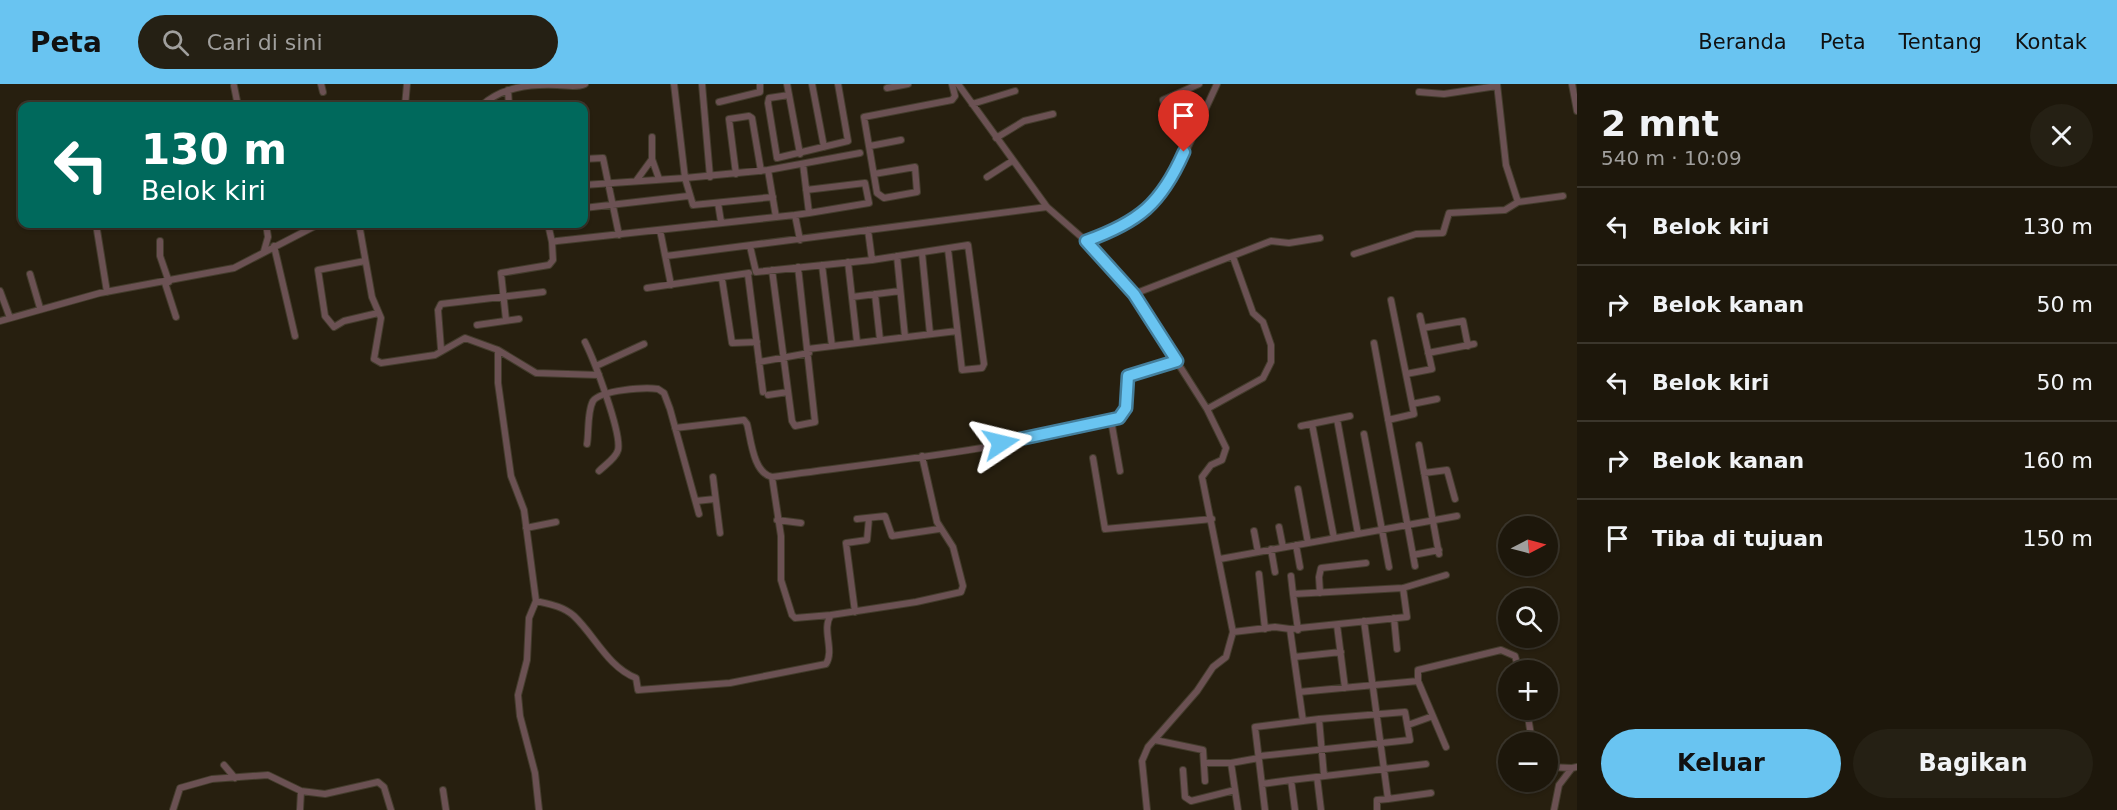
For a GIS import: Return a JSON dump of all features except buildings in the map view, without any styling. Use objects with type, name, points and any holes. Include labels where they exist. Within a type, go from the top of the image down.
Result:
[{"type":"street","points":[[321,84],[323,92]]},
{"type":"street","points":[[405,102],[407,84]]},
{"type":"street","points":[[486,102],[508,90],[536,84],[578,87],[585,84]]},
{"type":"street","points":[[674,84],[685,178],[688,196],[693,205],[773,197]]},
{"type":"street","points":[[702,84],[710,177]]},
{"type":"street","points":[[719,102],[760,92],[760,84]]},
{"type":"street","points":[[787,84],[800,154]]},
{"type":"street","points":[[812,84],[824,147]]},
{"type":"street","points":[[789,95],[769,98],[768,102],[777,158],[848,141],[838,84]]},
{"type":"street","points":[[887,88],[908,84]]},
{"type":"street","points":[[874,174],[915,167],[917,192],[884,198],[877,193],[864,117],[952,100],[955,96],[952,84]]},
{"type":"street","points":[[958,84],[1047,207],[1086,241],[1134,294],[1207,410],[1227,451],[1222,460],[1211,465],[1203,474],[1233,632],[1226,657],[1213,667],[1142,761],[1147,810]]},
{"type":"street","points":[[1169,119],[1163,100],[1199,84]]},
{"type":"street","points":[[1086,241],[1112,231],[1138,217],[1159,198],[1175,175],[1217,84]]},
{"type":"street","points":[[1572,84],[1577,111]]},
{"type":"street","points":[[235,85],[237,102]]},
{"type":"street","points":[[1419,92],[1444,94],[1497,85],[1506,165],[1518,202]]},
{"type":"street","points":[[508,90],[509,102]]},
{"type":"street","points":[[972,104],[1015,91]]},
{"type":"street","points":[[996,138],[1024,121],[1053,114]]},
{"type":"street","points":[[735,174],[729,119],[749,116],[752,118],[776,217]]},
{"type":"street","points":[[652,137],[652,159],[659,179]]},
{"type":"street","points":[[870,146],[901,140]]},
{"type":"street","points":[[588,185],[710,177],[764,171],[860,153]]},
{"type":"street","points":[[588,159],[603,158],[619,235]]},
{"type":"street","points":[[636,181],[652,159]]},
{"type":"street","points":[[987,177],[1012,161]]},
{"type":"street","points":[[803,164],[809,213]]},
{"type":"street","points":[[552,242],[795,215],[869,202],[865,183],[806,190]]},
{"type":"street","points":[[588,208],[688,196]]},
{"type":"street","points":[[1354,254],[1416,234],[1443,233],[1449,213],[1504,210],[1518,202],[1563,196]]},
{"type":"street","points":[[718,203],[721,222]]},
{"type":"street","points":[[666,256],[1047,207]]},
{"type":"street","points":[[795,215],[800,240]]},
{"type":"street","points":[[97,228],[107,292]]},
{"type":"street","points":[[263,252],[267,244],[266,228]]},
{"type":"street","points":[[0,321],[40,308],[107,292],[234,268],[311,228]]},
{"type":"street","points":[[360,228],[364,261],[381,321],[374,357],[378,363],[435,355],[465,338],[498,350],[536,373],[550,376],[598,375]]},
{"type":"street","points":[[506,320],[501,273],[549,265],[553,260],[549,228]]},
{"type":"street","points":[[660,230],[671,285]]},
{"type":"street","points":[[868,230],[872,260]]},
{"type":"street","points":[[1134,294],[1271,241],[1290,243],[1320,238]]},
{"type":"street","points":[[160,241],[161,261],[176,317]]},
{"type":"street","points":[[750,246],[756,272],[872,260],[968,245],[984,364],[982,368],[963,371],[948,249]]},
{"type":"street","points":[[274,246],[295,336]]},
{"type":"street","points":[[922,253],[930,334]]},
{"type":"street","points":[[897,256],[905,337]]},
{"type":"street","points":[[1207,410],[1263,378],[1271,362],[1271,345],[1263,322],[1253,313],[1233,257]]},
{"type":"street","points":[[364,261],[318,270],[325,316],[334,327],[344,321],[378,313]]},
{"type":"street","points":[[848,262],[857,342]]},
{"type":"street","points":[[822,265],[831,346]]},
{"type":"street","points":[[772,270],[793,425],[814,423],[798,267]]},
{"type":"street","points":[[647,288],[748,275],[754,268]]},
{"type":"street","points":[[30,274],[40,308]]},
{"type":"street","points":[[748,275],[759,362],[766,393],[788,392]]},
{"type":"street","points":[[722,279],[732,343],[757,342]]},
{"type":"street","points":[[0,291],[10,318]]},
{"type":"street","points":[[852,297],[900,291]]},
{"type":"street","points":[[441,349],[438,310],[441,304],[543,292]]},
{"type":"street","points":[[875,294],[880,340]]},
{"type":"street","points":[[1388,420],[1414,414],[1391,300]]},
{"type":"street","points":[[1406,374],[1431,369],[1420,316]]},
{"type":"street","points":[[477,325],[519,319]]},
{"type":"street","points":[[1423,328],[1463,321],[1471,345],[1428,353]]},
{"type":"street","points":[[759,362],[857,342],[957,332]]},
{"type":"street","points":[[585,342],[596,366],[616,432],[618,447],[615,456],[599,471]]},
{"type":"street","points":[[1374,343],[1415,566]]},
{"type":"street","points":[[596,366],[644,344]]},
{"type":"street","points":[[498,350],[498,388],[511,476],[522,503],[536,601],[529,618],[526,666],[518,694],[520,716],[535,773],[539,810]]},
{"type":"street","points":[[675,428],[744,420],[759,467],[766,476],[772,477],[922,456],[1047,435],[1111,420],[1124,415],[1128,376],[1177,361]]},
{"type":"street","points":[[587,444],[592,404],[604,393],[658,389],[664,393],[699,514]]},
{"type":"street","points":[[1412,404],[1437,399]]},
{"type":"street","points":[[1301,426],[1350,416]]},
{"type":"street","points":[[1337,419],[1358,534]]},
{"type":"street","points":[[1111,420],[1120,471]]},
{"type":"street","points":[[1312,424],[1334,538]]},
{"type":"street","points":[[1364,434],[1389,567]]},
{"type":"street","points":[[1413,555],[1439,552],[1419,446]]},
{"type":"street","points":[[772,477],[781,536],[781,580],[793,617],[855,612],[924,600],[963,590],[953,547],[939,529],[922,456]]},
{"type":"street","points":[[1093,458],[1105,529],[1212,519]]},
{"type":"street","points":[[1424,473],[1448,470],[1455,499]]},
{"type":"street","points":[[713,477],[720,533]]},
{"type":"street","points":[[1298,489],[1308,543]]},
{"type":"street","points":[[696,501],[715,498]]},
{"type":"street","points":[[1220,559],[1457,516]]},
{"type":"street","points":[[855,612],[846,543],[867,540],[869,518]]},
{"type":"street","points":[[856,519],[887,518],[892,536],[939,529]]},
{"type":"street","points":[[777,520],[801,523]]},
{"type":"street","points":[[526,528],[556,522]]},
{"type":"street","points":[[1279,527],[1283,547]]},
{"type":"street","points":[[1254,531],[1258,552]]},
{"type":"street","points":[[1296,545],[1299,567]]},
{"type":"street","points":[[1271,549],[1275,572]]},
{"type":"street","points":[[1320,593],[1319,572],[1321,568],[1366,563]]},
{"type":"street","points":[[1259,574],[1265,629]]},
{"type":"street","points":[[1293,594],[1403,588],[1446,575]]},
{"type":"street","points":[[1290,576],[1298,630]]},
{"type":"street","points":[[1233,632],[1284,626],[1298,630],[1407,617],[1403,588]]},
{"type":"street","points":[[536,601],[558,606],[574,617],[622,671],[636,678],[638,690],[730,683],[826,664],[829,654],[827,621],[831,615]]},
{"type":"street","points":[[1394,618],[1397,649]]},
{"type":"street","points":[[1365,621],[1388,799]]},
{"type":"street","points":[[1337,625],[1345,688]]},
{"type":"street","points":[[1290,629],[1303,720]]},
{"type":"street","points":[[1446,747],[1418,681],[1418,670],[1501,650],[1515,656],[1516,660]]},
{"type":"street","points":[[1294,657],[1341,652]]},
{"type":"street","points":[[1299,692],[1418,681]]},
{"type":"street","points":[[1206,763],[1231,763],[1259,757],[1321,749],[1410,741],[1405,712],[1256,726],[1259,757],[1265,810]]},
{"type":"street","points":[[1408,725],[1433,716]]},
{"type":"street","points":[[1319,719],[1321,810]]},
{"type":"street","points":[[1155,741],[1200,748],[1205,753],[1205,781]]},
{"type":"street","points":[[1231,763],[1238,810]]},
{"type":"street","points":[[1262,784],[1426,764]]},
{"type":"street","points":[[224,765],[235,778]]},
{"type":"street","points":[[1558,767],[1574,768]]},
{"type":"street","points":[[1554,810],[1559,785],[1574,768]]},
{"type":"street","points":[[1183,771],[1185,797],[1191,801],[1235,790]]},
{"type":"street","points":[[173,810],[180,788],[185,785],[268,775],[302,791],[325,794],[378,782],[384,787],[391,810]]},
{"type":"street","points":[[1291,780],[1295,810]]},
{"type":"street","points":[[442,790],[446,810]]},
{"type":"street","points":[[300,810],[302,791]]},
{"type":"street","points":[[1377,810],[1377,800],[1431,793]]},
{"type":"route","points":[[1001,443],[1119,418],[1124,415],[1126,408],[1125,380],[1131,373],[1177,361],[1134,294],[1086,241],[1112,231],[1150,208],[1175,175],[1184,152]]}]
